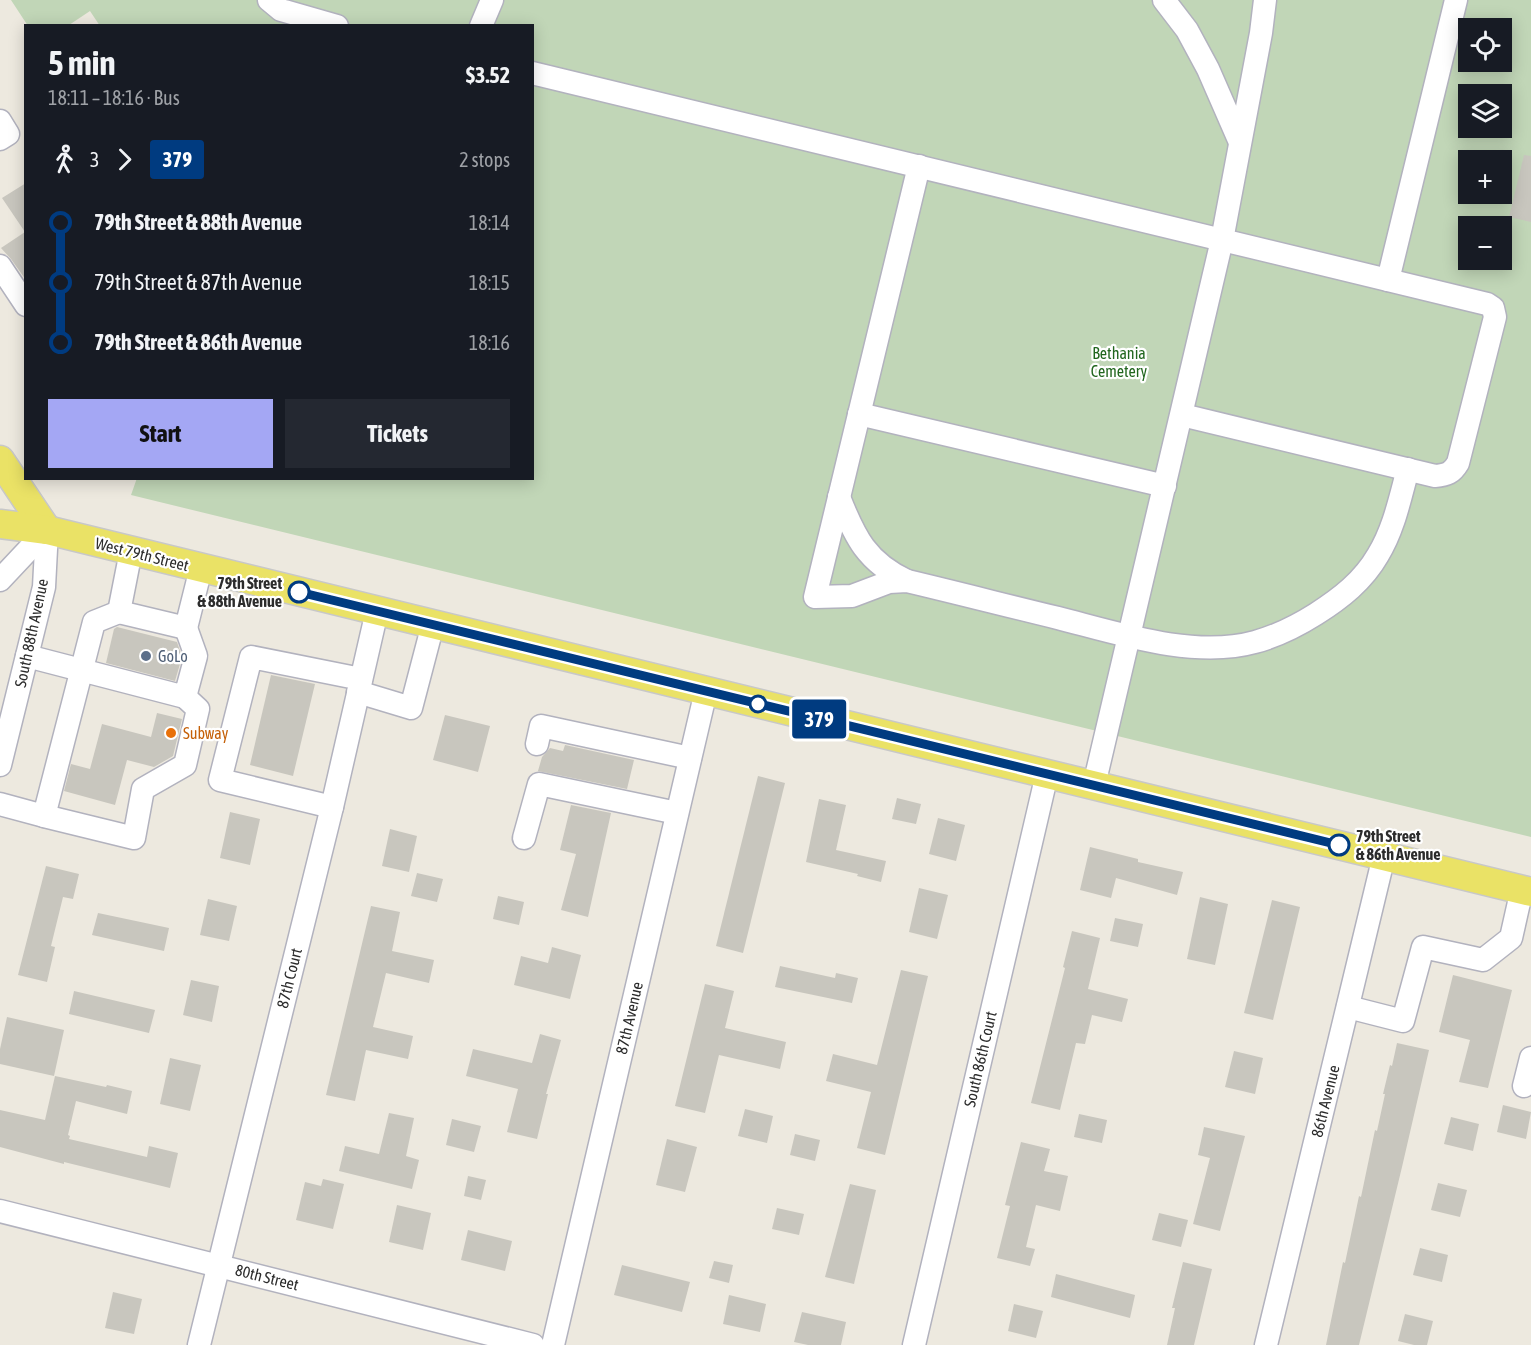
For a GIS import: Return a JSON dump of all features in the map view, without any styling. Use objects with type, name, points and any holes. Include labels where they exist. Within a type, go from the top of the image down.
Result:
[{"type":"main road","points":[[0,459],[47,530]]},
{"type":"main road","points":[[0,508],[47,530]]},
{"type":"main road","points":[[0,524],[47,530]]},
{"type":"main road","name":"West 79th Street","points":[[47,530],[1526,891]]},
{"type":"street","points":[[269,0],[281,10],[330,24]]},
{"type":"street","points":[[482,24],[492,0]]},
{"type":"street","points":[[1164,0],[1187,30],[1208,69],[1239,140]]},
{"type":"street","points":[[1094,786],[1222,240],[1265,0]]},
{"type":"street","points":[[1388,280],[1455,0]]},
{"type":"street","points":[[534,73],[1487,304],[1493,308],[1495,317],[1458,463],[1454,471],[1446,475],[1435,476],[1182,415]]},
{"type":"street","points":[[0,121],[8,134],[0,139]]},
{"type":"street","points":[[908,580],[889,582],[852,596],[815,597],[919,166]]},
{"type":"street","points":[[0,266],[24,302]]},
{"type":"street","points":[[859,414],[1165,486]]},
{"type":"street","points":[[839,497],[861,546],[888,571],[908,580],[1130,636],[1182,646],[1219,647],[1254,643],[1291,629],[1333,603],[1359,583],[1379,554],[1396,516],[1408,469]]},
{"type":"street","name":"South 88th Avenue","points":[[0,580],[47,530]]},
{"type":"street","name":"South 88th Avenue","points":[[0,765],[44,586],[47,530]]},
{"type":"street","points":[[118,612],[131,551]]},
{"type":"street","points":[[185,697],[196,656],[186,628],[201,568]]},
{"type":"street","name":"87th Court","points":[[199,1345],[332,807],[377,611]]},
{"type":"street","points":[[44,816],[94,622],[118,612],[186,628]]},
{"type":"street","points":[[332,807],[220,780],[251,657],[360,686],[411,708],[433,624]]},
{"type":"street","points":[[0,804],[134,838],[143,789],[185,765],[198,709],[185,697],[27,656]]},
{"type":"street","name":"87th Avenue","points":[[553,1345],[706,691]]},
{"type":"street","points":[[537,744],[541,726],[690,758]]},
{"type":"street","name":"South 86th Court","points":[[914,1345],[1047,774]]},
{"type":"street","points":[[524,838],[539,784],[677,813]]},
{"type":"street","name":"86th Avenue","points":[[1266,1345],[1384,856]]},
{"type":"street","points":[[1348,1007],[1403,1021],[1423,947],[1483,960],[1511,938],[1526,891]]},
{"type":"street","points":[[1524,1086],[1531,1058]]},
{"type":"street","name":"80th Street","points":[[0,1211],[533,1345]]},
{"type":"green space","name":"Bethania Cemetery","points":[[11,0],[1531,0],[1531,837],[131,495],[136,480],[534,480],[534,24],[99,24],[90,11],[70,24],[27,24]]},
{"type":"building","points":[[1524,155],[1531,156],[1531,222],[1509,216]]},
{"type":"building","points":[[24,184],[24,231],[2,198]]},
{"type":"building","points":[[24,233],[24,277],[11,259],[1,248]]},
{"type":"building","name":"GoLo","points":[[117,627],[177,642],[182,657],[175,681],[106,663],[114,629]]},
{"type":"building","points":[[271,675],[315,684],[293,776],[250,765]]},
{"type":"building","points":[[157,713],[182,719],[173,756],[154,767],[127,760],[115,805],[64,791],[71,764],[90,769],[102,724],[151,737]]},
{"type":"building","points":[[445,715],[490,726],[478,772],[433,760]]},
{"type":"building","points":[[565,745],[634,760],[627,789],[538,771],[542,757],[550,748],[563,751]]},
{"type":"building","points":[[758,776],[785,783],[743,953],[716,946]]},
{"type":"building","points":[[897,798],[921,804],[916,824],[892,819]]},
{"type":"building","points":[[819,799],[846,805],[836,850],[886,861],[881,882],[857,876],[858,874],[806,862]]},
{"type":"building","points":[[571,805],[611,813],[588,917],[561,910],[576,854],[560,850]]},
{"type":"building","points":[[230,812],[260,819],[250,865],[220,858]]},
{"type":"building","points":[[938,818],[965,825],[956,861],[929,854]]},
{"type":"building","points":[[390,829],[417,836],[409,872],[382,866]]},
{"type":"building","points":[[1090,847],[1138,859],[1138,862],[1183,872],[1177,895],[1116,878],[1111,898],[1080,890]]},
{"type":"building","points":[[46,866],[79,874],[73,899],[63,897],[51,946],[55,947],[47,982],[18,975]]},
{"type":"building","points":[[417,873],[443,879],[437,902],[411,896]]},
{"type":"building","points":[[919,888],[948,895],[937,939],[909,932]]},
{"type":"building","points":[[498,896],[524,902],[519,925],[493,919]]},
{"type":"building","points":[[1200,897],[1228,904],[1215,965],[1187,959]]},
{"type":"building","points":[[208,899],[237,906],[229,941],[200,935]]},
{"type":"building","points":[[1272,900],[1300,907],[1273,1020],[1244,1013]]},
{"type":"building","points":[[371,906],[400,912],[392,951],[434,960],[429,983],[386,973],[373,1027],[413,1036],[408,1059],[366,1050],[355,1101],[326,1095]]},
{"type":"building","points":[[98,913],[169,928],[164,951],[92,935]]},
{"type":"building","points":[[1115,918],[1143,924],[1138,947],[1110,941]]},
{"type":"building","points":[[1072,931],[1100,938],[1088,989],[1128,999],[1122,1022],[1092,1015],[1085,1044],[1076,1043],[1060,1110],[1031,1103]]},
{"type":"building","points":[[552,947],[581,955],[570,999],[514,985],[521,956],[548,963]]},
{"type":"building","points":[[780,966],[835,978],[836,973],[858,978],[852,1003],[775,987]]},
{"type":"building","points":[[901,970],[928,976],[885,1155],[857,1148],[871,1092],[826,1081],[833,1054],[877,1065]]},
{"type":"building","points":[[1453,975],[1512,990],[1488,1088],[1459,1082],[1470,1040],[1439,1032]]},
{"type":"building","points":[[191,980],[219,986],[212,1022],[183,1015]]},
{"type":"building","points":[[705,984],[734,991],[725,1028],[786,1042],[780,1069],[719,1055],[705,1113],[675,1106]]},
{"type":"building","points":[[74,991],[155,1010],[149,1033],[69,1014]]},
{"type":"building","points":[[7,1017],[64,1030],[54,1076],[0,1064],[0,1049]]},
{"type":"building","points":[[540,1034],[561,1040],[546,1094],[548,1094],[537,1139],[507,1132],[518,1089],[466,1076],[473,1049],[532,1063]]},
{"type":"building","points":[[1397,1043],[1429,1050],[1402,1167],[1359,1345],[1326,1345],[1343,1262],[1345,1263],[1375,1130],[1377,1131],[1385,1094],[1383,1094]]},
{"type":"building","points":[[1234,1051],[1263,1058],[1255,1094],[1225,1087]]},
{"type":"building","points":[[170,1058],[201,1065],[190,1111],[160,1104]]},
{"type":"building","points":[[55,1076],[132,1091],[127,1114],[76,1101],[69,1139],[147,1157],[149,1146],[178,1153],[170,1188],[0,1147],[0,1110],[45,1120]]},
{"type":"building","points":[[1503,1105],[1531,1112],[1526,1139],[1497,1132]]},
{"type":"building","points":[[745,1109],[773,1116],[767,1143],[738,1136]]},
{"type":"building","points":[[389,1113],[414,1118],[406,1156],[419,1160],[412,1189],[339,1171],[345,1146],[379,1154]]},
{"type":"building","points":[[1079,1114],[1107,1120],[1102,1143],[1074,1137]]},
{"type":"building","points":[[1451,1117],[1479,1124],[1473,1151],[1444,1144]]},
{"type":"building","points":[[452,1119],[481,1126],[474,1152],[446,1145]]},
{"type":"building","points":[[1204,1127],[1245,1136],[1220,1231],[1193,1224],[1210,1158],[1198,1155]]},
{"type":"building","points":[[795,1134],[820,1140],[815,1161],[790,1155]]},
{"type":"building","points":[[667,1139],[697,1147],[685,1192],[656,1185]]},
{"type":"building","points":[[1021,1142],[1050,1149],[1044,1171],[1068,1176],[1060,1211],[1036,1205],[1026,1247],[1035,1249],[1030,1266],[997,1258],[1010,1206],[1005,1205]]},
{"type":"building","points":[[468,1176],[486,1180],[481,1200],[464,1196]]},
{"type":"building","points":[[323,1179],[344,1184],[333,1229],[296,1220],[305,1182],[321,1186]]},
{"type":"building","points":[[1438,1183],[1467,1190],[1460,1217],[1431,1210]]},
{"type":"building","points":[[850,1184],[876,1190],[854,1284],[825,1277]]},
{"type":"building","points":[[397,1205],[431,1213],[423,1250],[389,1242]]},
{"type":"building","points":[[777,1208],[804,1214],[799,1235],[772,1229]]},
{"type":"building","points":[[1159,1213],[1188,1220],[1181,1247],[1152,1240]]},
{"type":"building","points":[[468,1230],[512,1241],[505,1271],[461,1260]]},
{"type":"building","points":[[1420,1248],[1448,1255],[1442,1282],[1413,1275]]},
{"type":"building","points":[[714,1261],[733,1265],[729,1283],[709,1278]]},
{"type":"building","points":[[1183,1262],[1212,1269],[1194,1345],[1167,1345],[1175,1308],[1172,1308]]},
{"type":"building","points":[[622,1265],[690,1282],[682,1312],[614,1295]]},
{"type":"building","points":[[1056,1274],[1135,1295],[1130,1318],[1051,1297]]},
{"type":"building","points":[[113,1292],[142,1299],[134,1334],[105,1328]]},
{"type":"building","points":[[729,1295],[766,1304],[760,1332],[723,1324]]},
{"type":"building","points":[[1014,1304],[1043,1311],[1036,1338],[1008,1331]]},
{"type":"building","points":[[802,1312],[846,1322],[841,1345],[808,1345],[794,1342]]},
{"type":"building","points":[[1405,1314],[1433,1321],[1427,1345],[1398,1341]]},
{"type":"bus line","name":"379","points":[[299,592],[1339,845]]},
{"type":"place","name":"79th Street & 88th Avenue","points":[[299,592]]},
{"type":"place","name":"GoLo","points":[[146,656]]},
{"type":"place","name":"Subway","points":[[171,733]]},
{"type":"place","name":"79th Street & 86th Avenue","points":[[1339,845]]}]
